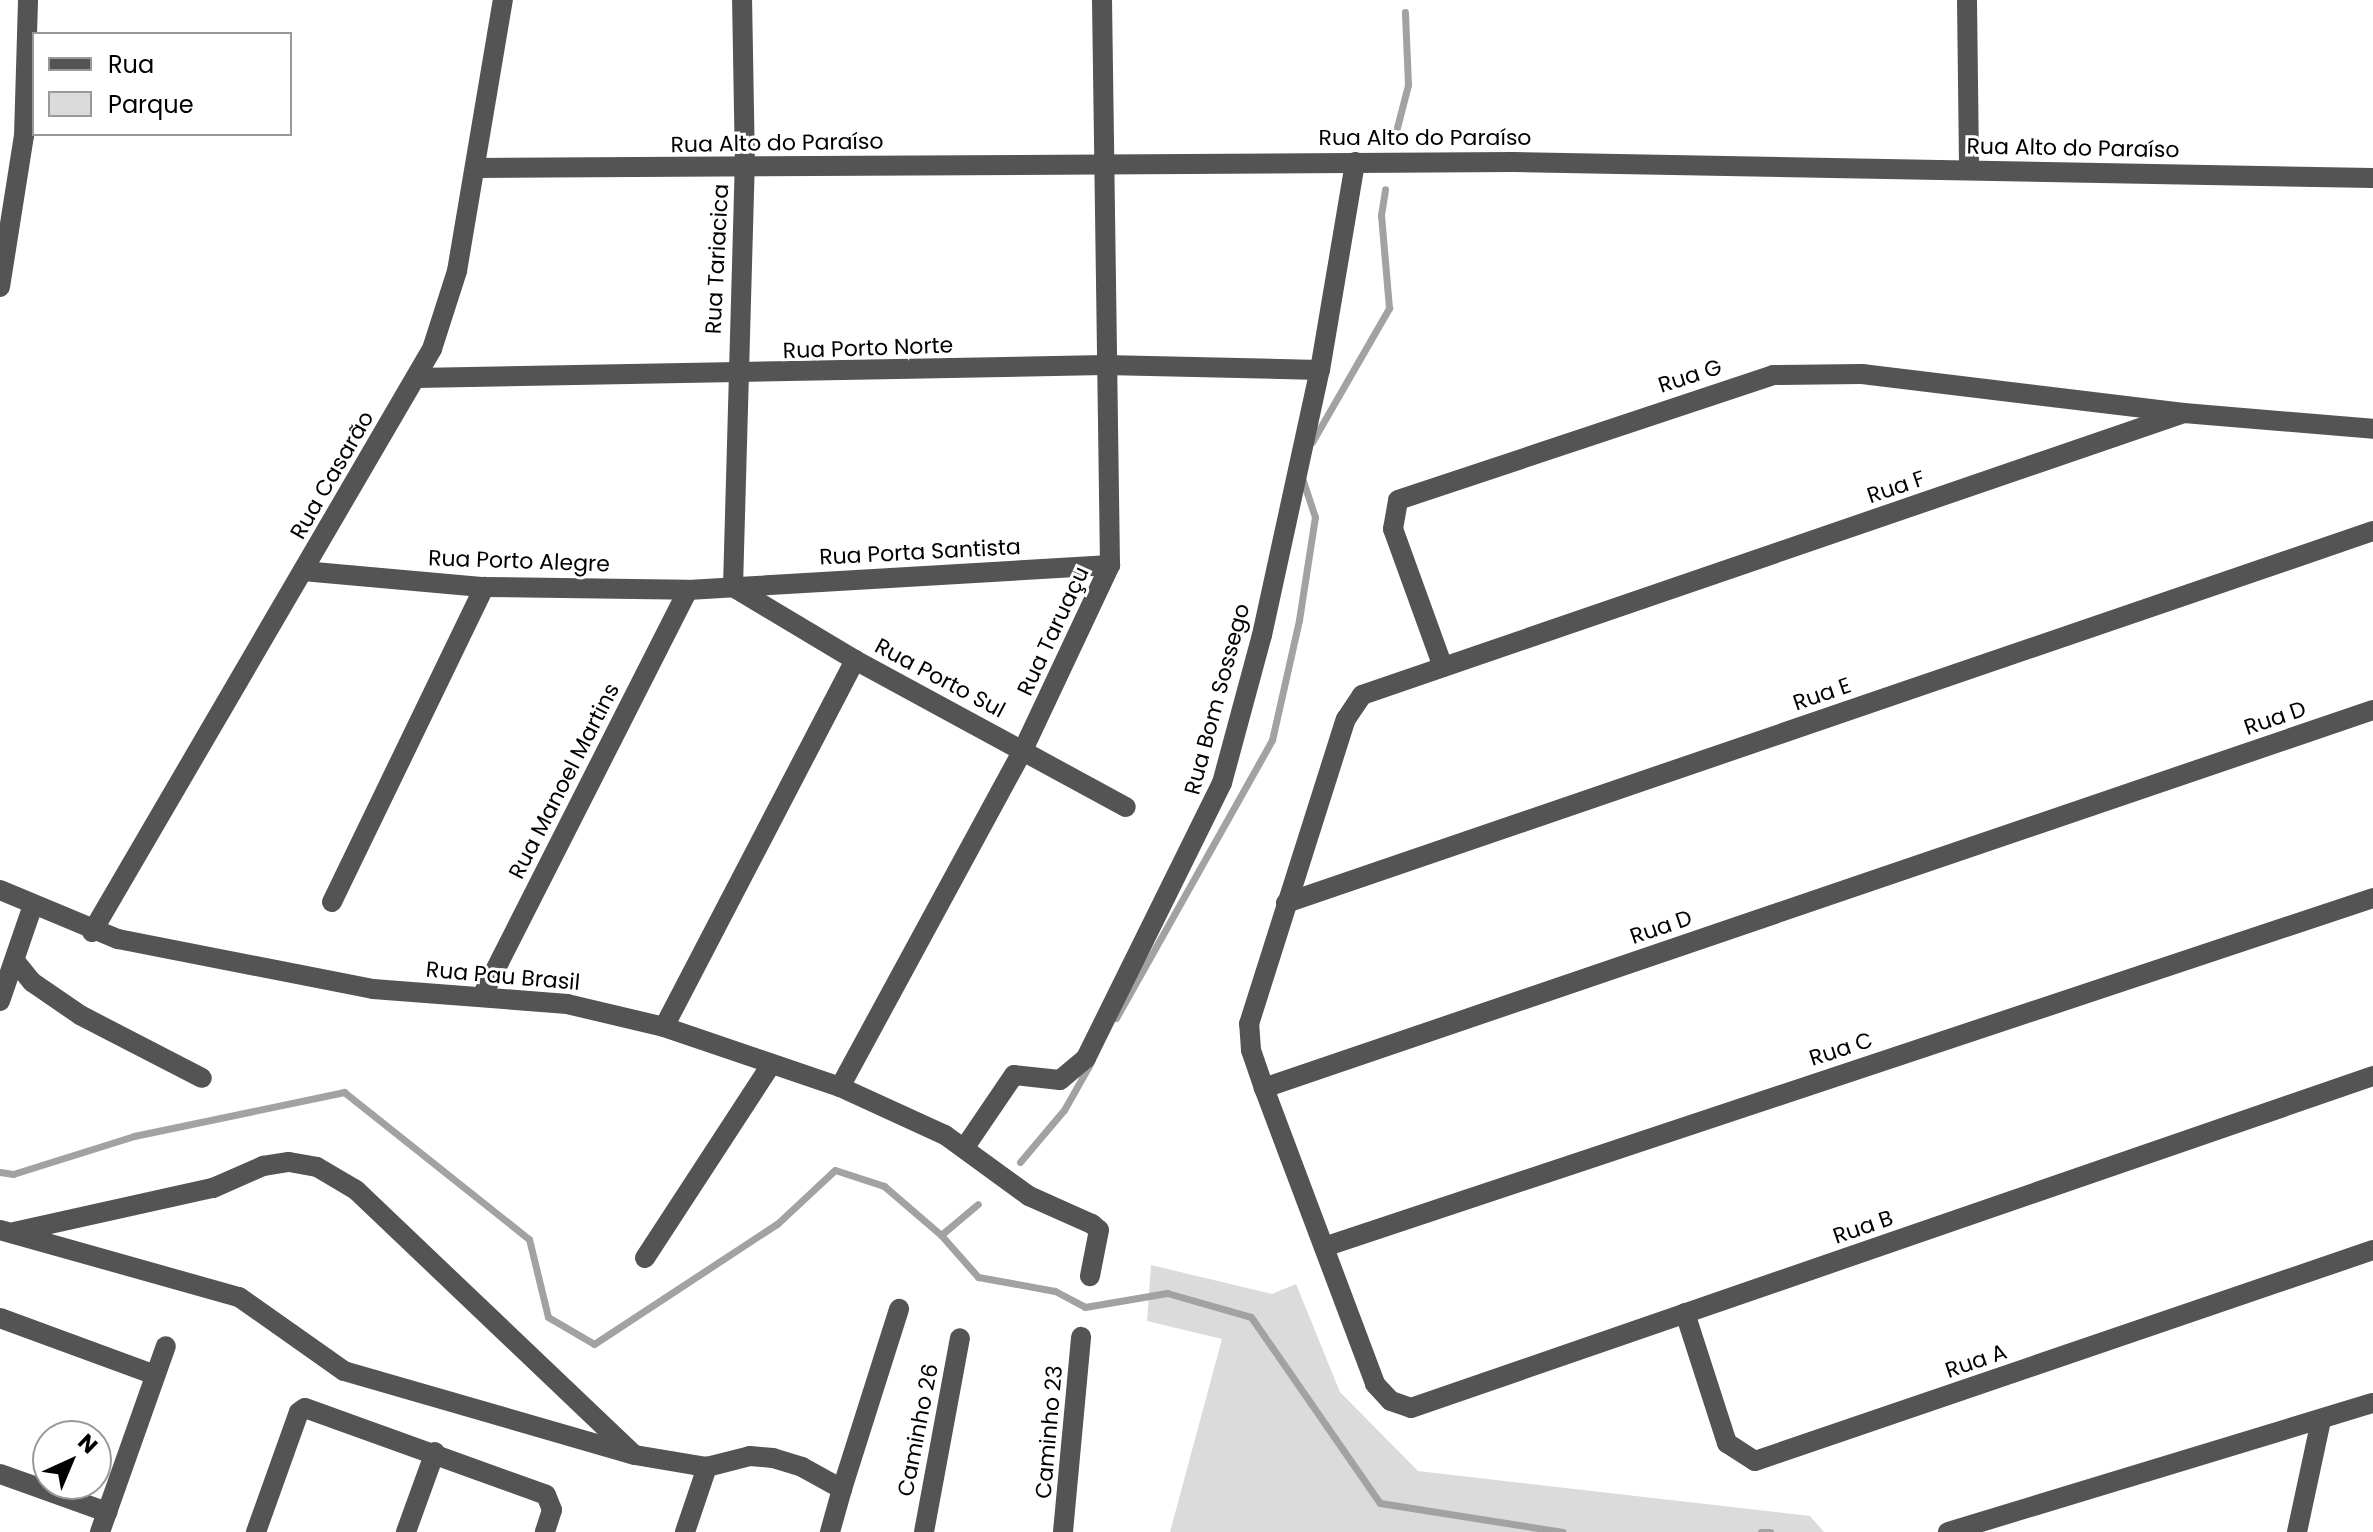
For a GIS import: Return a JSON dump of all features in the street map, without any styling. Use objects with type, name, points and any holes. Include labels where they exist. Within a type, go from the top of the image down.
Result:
[{"type":"street","points":[[0,286],[24,136],[28,0]]},
{"type":"street","name":"Rua Casarão","points":[[92,932],[416,378],[450,302],[476,168],[503,0]]},
{"type":"street","name":"Rua Tariacica","points":[[733,587],[736,376],[745,168],[742,0]]},
{"type":"street","name":"Rua Taruaçu","points":[[840,1087],[1023,750],[1088,621],[1110,565],[1102,0]]},
{"type":"street","points":[[1967,0],[1969,170]]},
{"type":"street","name":"Rua Alto do Paraíso","points":[[476,168],[745,168],[1105,160],[2373,178]]},
{"type":"street","name":"Rua Bom Sossego","points":[[965,1147],[1014,1075],[1060,1080],[1086,1058],[1211,811],[1262,635],[1320,370],[1355,162]]},
{"type":"street","name":"Rua Porto Norte","points":[[416,378],[736,376],[1105,365],[1320,370]]},
{"type":"street","name":"Rua G","points":[[1443,667],[1393,529],[1392,513],[1409,492],[1733,387],[1797,371],[1862,374],[2184,413]]},
{"type":"street","name":"Rua F","points":[[1443,667],[2184,413],[2373,429]]},
{"type":"street","name":"Rua E","points":[[1286,903],[2373,531]]},
{"type":"street","name":"Rua Porta Santista","points":[[733,587],[1110,565]]},
{"type":"street","name":"Rua Porto Alegre","points":[[303,571],[484,587],[688,590],[733,587]]},
{"type":"street","points":[[332,902],[484,587]]},
{"type":"street","name":"Rua Porto Sul","points":[[733,587],[855,660],[1126,807]]},
{"type":"street","name":"Rua Manoel Martins","points":[[483,994],[688,590]]},
{"type":"street","points":[[664,1027],[855,660]]},
{"type":"street","points":[[1324,1247],[1251,1050],[1249,1024],[1353,705],[1377,687],[1443,667]]},
{"type":"street","name":"Rua D","points":[[1264,1088],[2373,710]]},
{"type":"street","name":"Rua Pau Brasil","points":[[0,890],[32,908],[92,932],[373,989],[483,994],[567,1004],[664,1027],[770,1066],[840,1087],[965,1147],[1029,1196],[1092,1224],[1099,1230],[1090,1276]]},
{"type":"street","name":"Rua C","points":[[1324,1247],[2373,898]]},
{"type":"street","points":[[0,1001],[32,908]]},
{"type":"street","points":[[15,961],[32,982],[80,1015],[202,1078]]},
{"type":"street","points":[[645,1258],[770,1066]]},
{"type":"street","name":"Rua B","points":[[1324,1247],[1375,1384],[1403,1407],[1430,1405],[1685,1313],[2373,1076]]},
{"type":"street","points":[[6,1232],[213,1188],[263,1166],[289,1162],[317,1167],[356,1190],[635,1455]]},
{"type":"street","points":[[6,1232],[239,1297],[344,1371],[635,1455],[707,1467],[750,1456],[773,1458],[842,1489]]},
{"type":"street","name":"Rua A","points":[[1685,1313],[1727,1443],[1755,1461],[2373,1250]]},
{"type":"street","points":[[830,1532],[899,1309]]},
{"type":"street","points":[[0,1318],[155,1375]]},
{"type":"street","name":"Caminho 23","points":[[1063,1532],[1081,1337]]},
{"type":"street","name":"Caminho 26","points":[[924,1532],[960,1338]]},
{"type":"street","points":[[100,1532],[166,1346]]},
{"type":"street","points":[[1948,1532],[2373,1403]]},
{"type":"street","points":[[256,1532],[303,1408],[435,1452],[546,1495],[552,1510],[545,1532]]},
{"type":"street","points":[[2297,1532],[2321,1420]]},
{"type":"street","points":[[406,1532],[435,1452]]},
{"type":"street","points":[[685,1532],[707,1467]]},
{"type":"street","points":[[0,1474],[107,1512]]},
{"type":"green space","points":[[1151,1265],[1272,1294],[1296,1284],[1340,1392],[1418,1471],[1810,1516],[1824,1532],[1170,1532],[1222,1339],[1147,1321]]},
{"type":"waterway","points":[[1394,139],[1408,85],[1405,12]]},
{"type":"waterway","points":[[1312,442],[1389,308],[1381,215],[1385,189]]},
{"type":"waterway","points":[[1116,1018],[1272,740],[1299,620],[1315,517],[1302,478]]},
{"type":"waterway","points":[[1020,1162],[1064,1110],[1090,1064]]},
{"type":"waterway","points":[[0,1172],[13,1174],[134,1136],[344,1092],[529,1239],[548,1317],[594,1344],[777,1224],[835,1170],[884,1186],[941,1235],[978,1277],[1055,1291],[1085,1307],[1167,1293],[1251,1317],[1380,1503],[1563,1532]]},
{"type":"waterway","points":[[941,1235],[978,1204]]},
{"type":"waterway","points":[[1761,1532],[1770,1532]]}]
